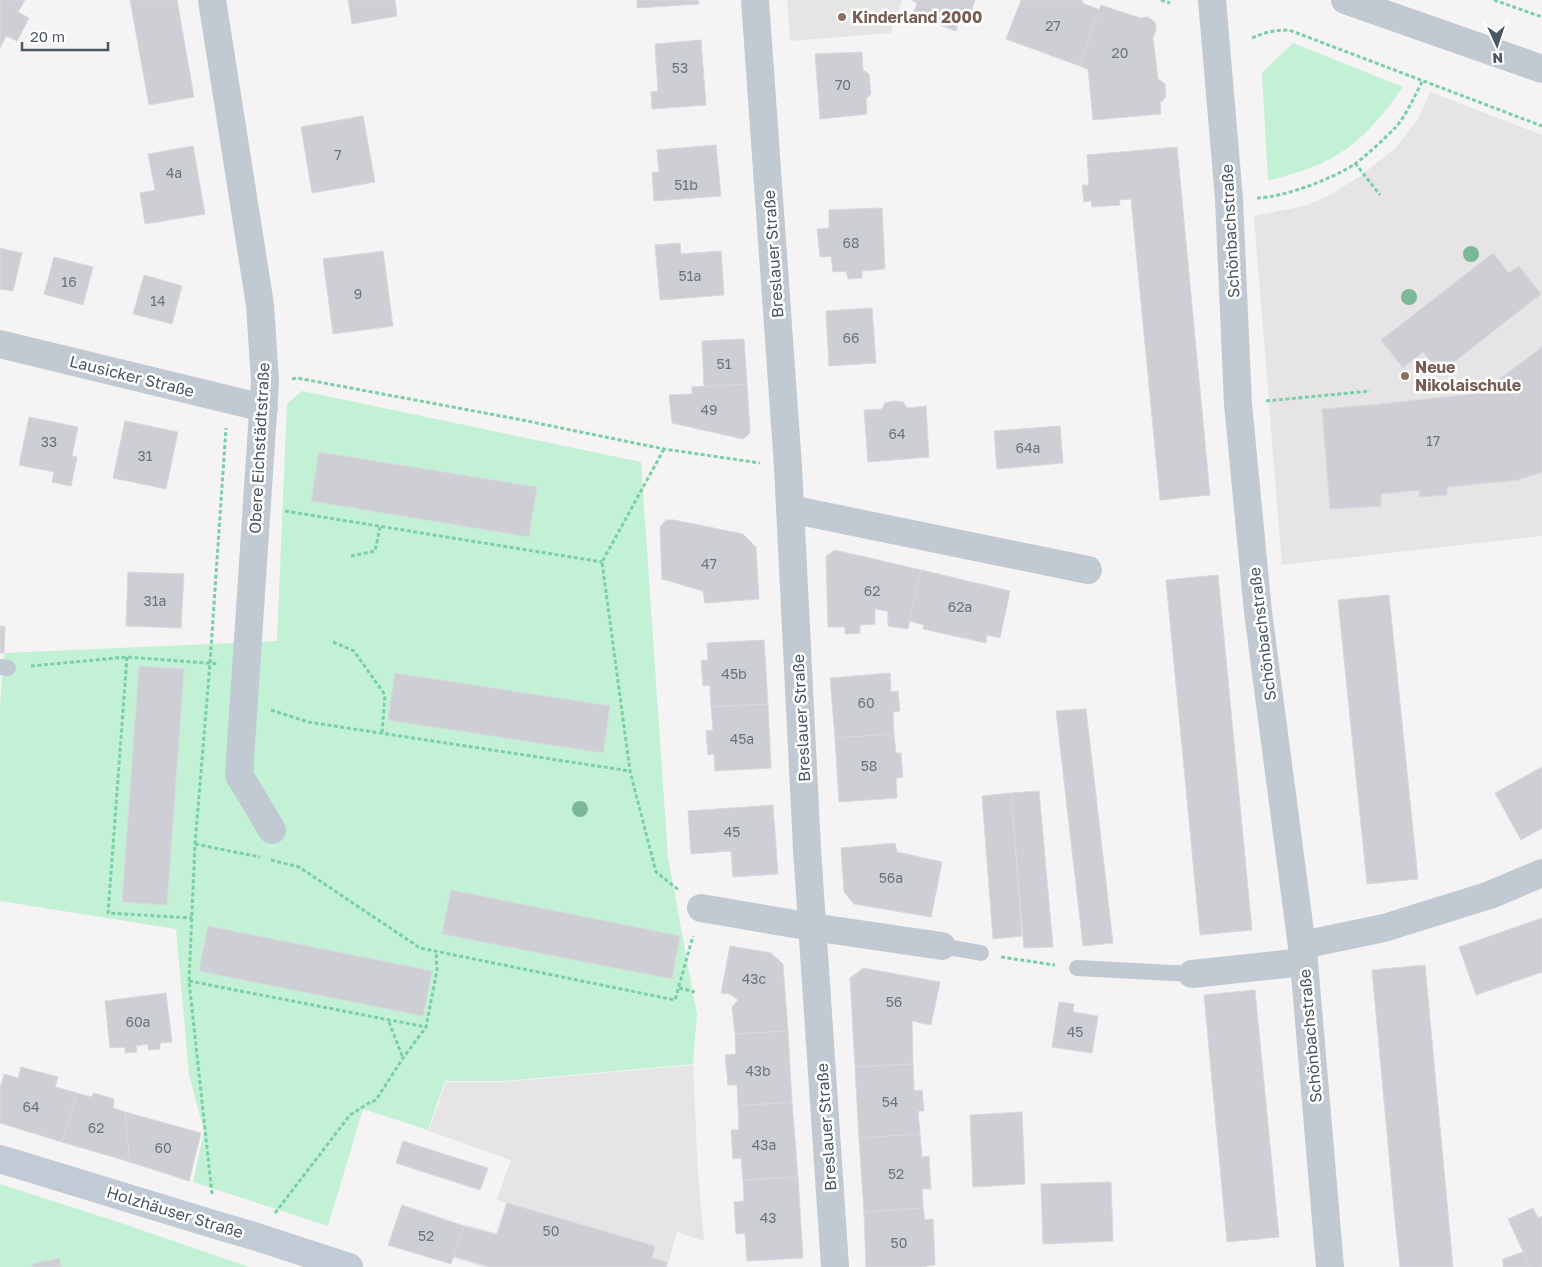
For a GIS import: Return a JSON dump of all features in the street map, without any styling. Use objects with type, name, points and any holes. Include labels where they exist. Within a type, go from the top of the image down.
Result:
[{"type":"main road","name":"Holzhäuser Straße","points":[[0,1159],[349,1267]]},
{"type":"street","name":"Obere Eichstädtstraße","points":[[212,0],[260,305],[264,395],[239,776],[272,830]]},
{"type":"street","name":"Breslauer Straße","points":[[755,0],[788,467],[812,927],[835,1267]]},
{"type":"street","name":"Schönbachstraße","points":[[1212,0],[1229,199],[1238,404],[1258,612],[1303,953],[1330,1267]]},
{"type":"street","points":[[1345,0],[1542,69]]},
{"type":"street","name":"Lausicker Straße","points":[[0,344],[228,400],[264,395]]},
{"type":"street","points":[[790,508],[1088,570]]},
{"type":"street","points":[[1192,974],[1303,953],[1490,896],[1542,873]]},
{"type":"street","points":[[701,908],[942,946]]},
{"type":"lane","points":[[942,946],[981,953]]},
{"type":"lane","points":[[1076,968],[1192,974]]},
{"type":"path","points":[[1161,0],[1170,3]]},
{"type":"path","points":[[1494,0],[1542,18]]},
{"type":"path","points":[[1252,38],[1269,31],[1289,30],[1542,126]]},
{"type":"path","points":[[1229,199],[1264,198],[1304,187],[1333,176],[1355,164],[1396,127],[1422,82]]},
{"type":"path","points":[[1355,164],[1380,195]]},
{"type":"path","points":[[264,395],[297,378],[517,419],[664,449],[788,467]]},
{"type":"path","points":[[1238,404],[1370,391]]},
{"type":"path","points":[[216,1225],[189,981],[195,844],[228,400]]},
{"type":"path","points":[[195,844],[300,867],[420,948],[675,1000],[701,908],[656,872],[630,771],[602,562],[664,449]]},
{"type":"path","points":[[257,507],[602,562]]},
{"type":"path","points":[[351,556],[375,552],[380,527]]},
{"type":"path","points":[[333,642],[354,651],[385,695],[382,733]]},
{"type":"path","points":[[4,668],[127,657],[210,662]]},
{"type":"path","points":[[127,657],[108,913],[192,918]]},
{"type":"path","points":[[244,702],[308,722],[630,771]]},
{"type":"path","points":[[257,1237],[350,1115],[376,1100],[426,1027],[437,970],[436,951]]},
{"type":"path","points":[[981,953],[1076,968]]},
{"type":"path","points":[[189,981],[426,1027]]},
{"type":"path","points":[[679,988],[695,992]]},
{"type":"path","points":[[389,1021],[403,1058]]},
{"type":"shaded area","name":"Kinderland 2000","points":[[787,0],[902,0],[891,33],[790,41]]},
{"type":"shaded area","name":"Neue Nikolaischule","points":[[1430,92],[1542,135],[1542,536],[1282,565],[1254,216],[1305,206],[1332,194],[1363,174],[1396,148],[1418,119]]},
{"type":"shaded area","points":[[693,1065],[698,1172],[704,1241],[677,1232],[667,1267],[485,1267],[453,1258],[464,1224],[496,1233],[506,1203],[497,1199],[511,1160],[429,1131],[446,1082],[505,1082]]},
{"type":"green space","points":[[1293,43],[1403,87],[1370,128],[1345,150],[1316,166],[1268,180],[1262,73]]},
{"type":"green space","points":[[302,391],[641,462],[668,858],[697,1014],[693,1064],[504,1081],[445,1081],[428,1130],[363,1109],[328,1226],[193,1182],[204,1131],[189,1075],[176,929],[0,901],[0,708],[4,653],[277,641],[287,404]]},
{"type":"green space","points":[[0,1184],[118,1222],[249,1267],[0,1267]]},
{"type":"building","points":[[0,0],[25,0],[18,12],[29,18],[17,41],[6,36],[0,48]]},
{"type":"building","points":[[130,0],[177,0],[194,97],[149,105]]},
{"type":"building","points":[[348,0],[395,0],[397,16],[352,24]]},
{"type":"building","points":[[637,0],[698,0],[699,4],[637,8]]},
{"type":"building","points":[[911,0],[975,0],[968,20],[960,17],[956,31],[913,15],[917,3]]},
{"type":"building","points":[[1021,0],[1083,0],[1082,3],[1100,10],[1080,66],[1006,39]]},
{"type":"building","points":[[1101,5],[1140,18],[1148,17],[1155,22],[1156,30],[1153,38],[1158,79],[1165,84],[1166,97],[1160,103],[1161,114],[1093,120],[1088,69],[1080,66]]},
{"type":"building","points":[[701,40],[706,105],[652,109],[651,92],[658,91],[655,44]]},
{"type":"building","points":[[862,52],[863,70],[869,74],[871,94],[866,99],[867,114],[820,119],[815,54]]},
{"type":"building","points":[[363,116],[375,182],[312,193],[301,127]]},
{"type":"building","points":[[716,145],[721,196],[654,201],[652,172],[659,172],[657,150]]},
{"type":"building","points":[[193,146],[205,214],[145,224],[140,193],[155,190],[148,154]]},
{"type":"building","points":[[1177,147],[1210,495],[1160,500],[1131,199],[1119,200],[1120,205],[1092,207],[1091,201],[1084,202],[1082,185],[1089,185],[1087,155]]},
{"type":"building","points":[[882,208],[885,269],[862,271],[862,278],[848,279],[846,271],[833,272],[831,256],[820,257],[817,229],[829,228],[829,210]]},
{"type":"building","points":[[680,243],[681,254],[721,251],[724,295],[660,300],[655,245]]},
{"type":"building","points":[[0,248],[22,253],[13,291],[0,289]]},
{"type":"building","points":[[383,251],[393,326],[333,334],[323,259]]},
{"type":"building","points":[[1493,253],[1509,273],[1519,266],[1541,294],[1440,373],[1423,352],[1403,368],[1381,340]]},
{"type":"building","points":[[54,257],[93,267],[83,305],[44,294]]},
{"type":"building","points":[[144,275],[182,286],[172,324],[133,314]]},
{"type":"building","points":[[872,308],[876,363],[829,366],[826,311]]},
{"type":"building","points":[[744,339],[747,384],[704,387],[702,341]]},
{"type":"building","points":[[1542,347],[1542,472],[1518,480],[1447,487],[1447,495],[1419,497],[1419,490],[1381,494],[1381,506],[1330,509],[1322,409],[1481,393]]},
{"type":"building","points":[[747,384],[750,433],[743,439],[672,423],[669,395],[692,394],[692,387]]},
{"type":"building","points":[[903,402],[907,408],[926,406],[929,457],[868,462],[864,410],[882,409],[885,403]]},
{"type":"building","points":[[29,417],[78,427],[72,456],[77,457],[71,486],[52,482],[54,472],[19,465]]},
{"type":"building","points":[[125,421],[178,432],[166,489],[113,478]]},
{"type":"building","points":[[1060,426],[1063,463],[997,469],[994,431]]},
{"type":"building","points":[[319,452],[537,487],[529,537],[311,501]]},
{"type":"building","points":[[666,520],[743,534],[756,547],[759,599],[705,603],[703,591],[662,579],[660,527]]},
{"type":"building","points":[[835,550],[921,570],[908,629],[888,626],[888,611],[875,609],[875,624],[860,625],[860,633],[845,634],[845,627],[828,627],[826,556]]},
{"type":"building","points":[[921,570],[1010,591],[1000,638],[987,635],[986,643],[923,629],[924,625],[909,621]]},
{"type":"building","points":[[128,572],[184,574],[181,628],[126,626]]},
{"type":"building","points":[[1218,575],[1252,930],[1200,935],[1166,580]]},
{"type":"building","points":[[1389,595],[1418,879],[1367,884],[1338,600]]},
{"type":"building","points":[[0,626],[5,627],[4,653],[0,653]]},
{"type":"building","points":[[764,640],[768,704],[711,707],[710,685],[703,686],[701,660],[708,660],[707,643]]},
{"type":"building","points":[[139,666],[184,669],[167,905],[122,902]]},
{"type":"building","points":[[395,673],[610,706],[603,753],[388,720]]},
{"type":"building","points":[[890,673],[891,692],[898,691],[900,711],[893,712],[894,734],[835,738],[830,678]]},
{"type":"building","points":[[768,704],[771,768],[715,771],[714,754],[708,755],[706,731],[713,730],[711,707]]},
{"type":"building","points":[[1086,709],[1113,943],[1083,946],[1056,711]]},
{"type":"building","points":[[894,734],[896,753],[901,753],[903,777],[896,778],[897,798],[839,802],[835,738]]},
{"type":"building","points":[[1542,767],[1542,828],[1521,840],[1495,793]]},
{"type":"building","points":[[1039,791],[1053,947],[1024,948],[1011,793]]},
{"type":"building","points":[[1011,793],[1022,936],[993,939],[982,796]]},
{"type":"building","points":[[773,805],[778,874],[733,877],[731,851],[691,854],[688,811]]},
{"type":"building","points":[[895,843],[897,852],[942,862],[931,917],[854,904],[844,892],[841,848]]},
{"type":"building","points":[[451,890],[680,936],[672,979],[442,934]]},
{"type":"building","points":[[1542,918],[1542,972],[1476,995],[1459,947]]},
{"type":"building","points":[[208,926],[432,971],[423,1016],[199,971]]},
{"type":"building","points":[[730,946],[771,953],[783,964],[788,1031],[735,1034],[732,1007],[738,1000],[730,994],[721,993]]},
{"type":"building","points":[[1425,965],[1453,1267],[1400,1267],[1395,1220],[1372,970]]},
{"type":"building","points":[[863,968],[940,982],[931,1025],[912,1021],[913,1064],[855,1067],[850,978]]},
{"type":"building","points":[[1255,990],[1279,1237],[1227,1242],[1204,995]]},
{"type":"building","points":[[166,993],[172,1042],[160,1043],[160,1049],[148,1050],[148,1044],[136,1046],[137,1052],[125,1053],[125,1047],[110,1048],[105,1001]]},
{"type":"building","points":[[1059,1002],[1074,1004],[1073,1012],[1098,1016],[1092,1053],[1052,1047]]},
{"type":"building","points":[[788,1031],[792,1102],[738,1106],[737,1085],[728,1085],[725,1055],[736,1054],[735,1034]]},
{"type":"building","points":[[913,1064],[914,1091],[922,1090],[924,1111],[918,1111],[920,1134],[859,1138],[855,1067]]},
{"type":"building","points":[[21,1067],[58,1077],[55,1087],[77,1093],[62,1142],[0,1123],[0,1089],[4,1074],[18,1078]]},
{"type":"building","points":[[77,1093],[91,1097],[94,1093],[114,1099],[113,1108],[125,1112],[130,1162],[62,1142]]},
{"type":"building","points":[[792,1102],[798,1177],[743,1180],[741,1158],[733,1159],[731,1130],[739,1130],[738,1106]]},
{"type":"building","points":[[125,1112],[201,1133],[189,1181],[130,1162]]},
{"type":"building","points":[[1022,1112],[1025,1184],[973,1187],[970,1115]]},
{"type":"building","points":[[920,1134],[922,1157],[929,1156],[931,1189],[922,1189],[923,1208],[864,1212],[859,1138]]},
{"type":"building","points":[[403,1141],[488,1168],[480,1190],[396,1163]]},
{"type":"building","points":[[798,1177],[803,1258],[747,1261],[745,1233],[736,1234],[734,1202],[744,1201],[743,1180]]},
{"type":"building","points":[[1111,1182],[1113,1241],[1043,1244],[1041,1184]]},
{"type":"building","points":[[507,1203],[655,1246],[652,1258],[667,1262],[666,1267],[490,1267],[453,1256],[464,1226],[497,1235]]},
{"type":"building","points":[[402,1205],[464,1226],[451,1264],[388,1245]]},
{"type":"building","points":[[923,1208],[925,1220],[933,1219],[935,1265],[926,1267],[866,1267],[864,1212]]},
{"type":"building","points":[[1533,1208],[1538,1218],[1542,1216],[1542,1267],[1530,1267],[1508,1219]]},
{"type":"building","points":[[1523,1252],[1530,1267],[1503,1267],[1503,1259]]},
{"type":"building","points":[[59,1258],[61,1267],[33,1267],[32,1264]]},
{"type":"place","name":"Kinderland 2000","points":[[842,17]]},
{"type":"place","name":"Neue Nikolaischule","points":[[1405,376]]}]
